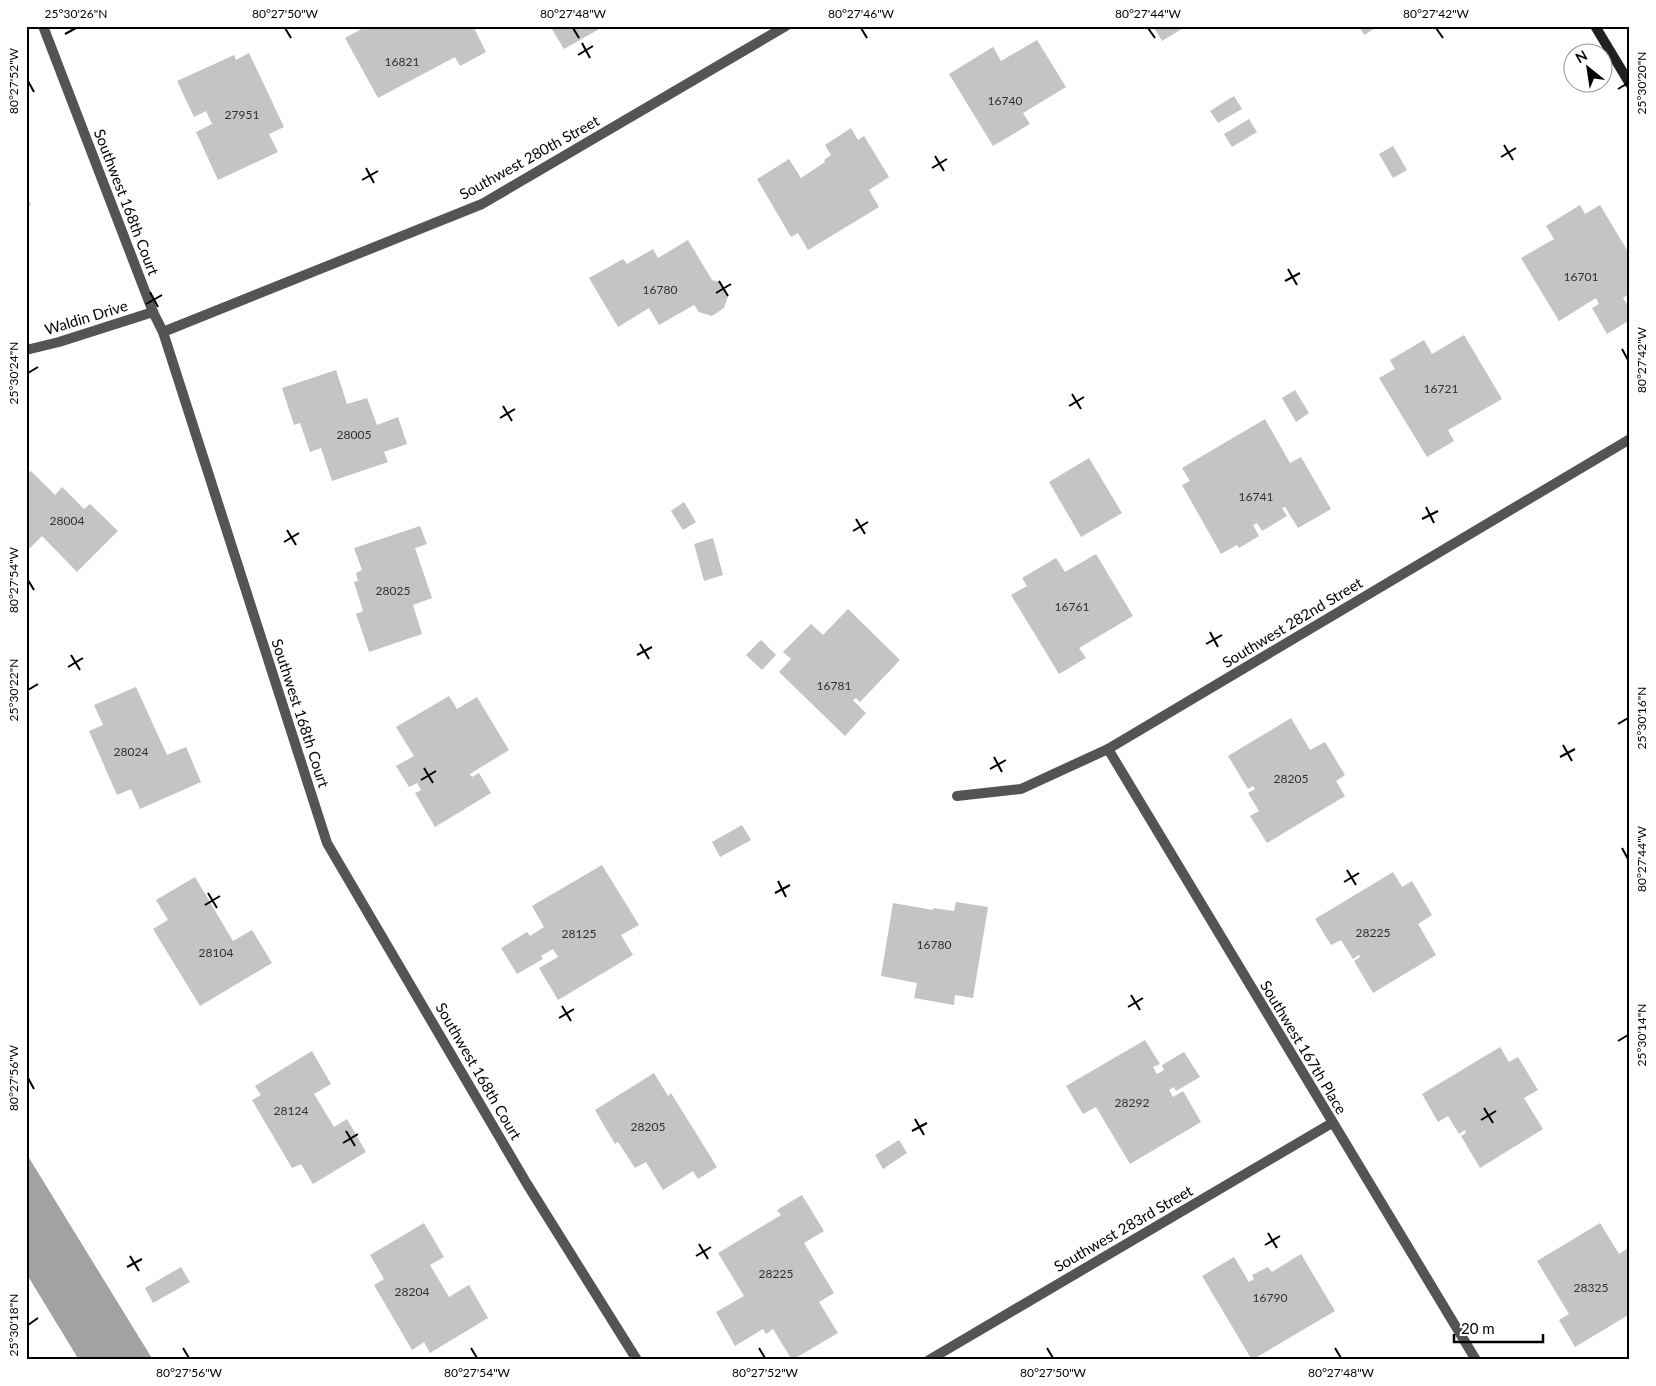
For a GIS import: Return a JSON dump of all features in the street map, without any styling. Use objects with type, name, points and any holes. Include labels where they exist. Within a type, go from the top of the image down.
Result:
[{"type":"street","name":"Southwest 168th Court","points":[[43,26],[153,312],[163,332],[327,843],[527,1184],[637,1360]]},
{"type":"street","name":"Southwest 280th Street","points":[[163,332],[482,204],[786,26]]},
{"type":"street","points":[[1595,26],[1630,84]]},
{"type":"street","name":"Waldin Drive","points":[[26,350],[60,342],[153,312]]},
{"type":"street","name":"Southwest 282nd Street","points":[[957,796],[1021,789],[1108,749],[1630,439]]},
{"type":"street","name":"Southwest 167th Place","points":[[1108,749],[1476,1360]]},
{"type":"street","name":"Southwest 283rd Street","points":[[929,1360],[1332,1123]]},
{"type":"shaded area","points":[[26,1153],[153,1360],[79,1360],[26,1273]]},
{"type":"building","points":[[367,26],[473,26],[486,52],[460,66],[455,57],[378,98],[345,38]]},
{"type":"building","points":[[550,26],[600,26],[601,28],[564,49]]},
{"type":"building","points":[[1153,26],[1187,26],[1162,41]]},
{"type":"building","points":[[1359,26],[1379,26],[1364,35]]},
{"type":"building","points":[[1037,40],[1066,87],[1023,113],[1030,124],[993,146],[949,74],[993,47],[1001,61]]},
{"type":"building","points":[[249,53],[284,127],[269,134],[278,152],[218,180],[196,132],[212,124],[206,111],[194,117],[177,81],[234,55],[236,60]]},
{"type":"building","points":[[1234,96],[1242,109],[1218,123],[1210,111]]},
{"type":"building","points":[[1249,119],[1257,132],[1232,147],[1224,134]]},
{"type":"building","points":[[851,128],[858,140],[864,136],[889,177],[869,190],[879,207],[808,250],[798,233],[791,237],[757,179],[789,159],[801,178],[825,162],[824,160],[831,155],[825,145]]},
{"type":"building","points":[[1393,146],[1407,170],[1393,178],[1379,154]]},
{"type":"building","points":[[26,193],[31,205],[26,207]]},
{"type":"building","points":[[1580,205],[1585,214],[1600,205],[1630,255],[1630,293],[1623,298],[1630,309],[1630,320],[1607,334],[1592,308],[1599,304],[1596,298],[1559,321],[1521,258],[1554,239],[1546,226]]},
{"type":"building","points":[[688,240],[712,280],[720,282],[728,296],[724,308],[712,316],[699,312],[694,305],[659,325],[649,308],[618,327],[589,278],[623,259],[627,264],[653,249],[658,258]]},
{"type":"building","points":[[1464,335],[1502,399],[1448,430],[1454,441],[1427,457],[1379,378],[1395,369],[1390,360],[1424,340],[1432,354]]},
{"type":"building","points":[[336,370],[347,404],[367,398],[377,425],[398,417],[407,444],[384,452],[388,462],[332,481],[321,448],[310,452],[300,423],[294,425],[282,388]]},
{"type":"building","points":[[1295,390],[1309,413],[1296,422],[1282,398]]},
{"type":"building","points":[[1265,419],[1290,463],[1301,457],[1331,509],[1298,528],[1285,507],[1282,508],[1287,516],[1262,531],[1257,523],[1253,525],[1259,536],[1239,548],[1237,545],[1221,554],[1182,485],[1190,481],[1182,468]]},
{"type":"building","points":[[1089,458],[1122,513],[1081,537],[1049,482]]},
{"type":"building","points":[[31,471],[55,495],[62,487],[84,509],[90,504],[118,531],[77,572],[42,536],[30,548],[26,545],[26,476]]},
{"type":"building","points":[[684,502],[696,522],[683,530],[671,511]]},
{"type":"building","points":[[420,526],[427,544],[415,548],[432,598],[413,605],[422,634],[369,652],[356,614],[363,611],[354,582],[358,581],[356,573],[362,570],[354,548]]},
{"type":"building","points":[[713,538],[723,575],[704,581],[694,544]]},
{"type":"building","points":[[1096,554],[1133,616],[1079,648],[1086,658],[1059,674],[1011,595],[1027,586],[1022,578],[1056,558],[1065,572]]},
{"type":"building","points":[[848,609],[900,660],[860,702],[856,698],[853,700],[866,713],[845,736],[779,672],[791,659],[783,652],[811,624],[823,635]]},
{"type":"building","points":[[761,640],[776,655],[762,670],[746,655]]},
{"type":"building","points":[[136,687],[167,755],[186,747],[201,782],[140,809],[131,789],[117,795],[89,731],[103,725],[94,705]]},
{"type":"building","points":[[449,696],[457,709],[477,697],[509,750],[470,774],[472,777],[479,773],[491,793],[435,827],[415,793],[421,790],[417,783],[409,787],[396,766],[414,756],[396,727]]},
{"type":"building","points":[[1291,718],[1310,750],[1325,742],[1345,775],[1336,781],[1345,796],[1267,843],[1250,816],[1259,811],[1248,793],[1255,789],[1253,786],[1248,789],[1228,756]]},
{"type":"building","points":[[742,825],[751,840],[720,857],[712,842]]},
{"type":"building","points":[[602,865],[639,925],[621,935],[633,955],[558,1000],[539,968],[558,957],[553,949],[541,956],[543,959],[517,974],[501,948],[527,932],[530,936],[544,927],[532,906]]},
{"type":"building","points":[[1393,872],[1402,887],[1412,881],[1432,915],[1418,924],[1436,955],[1373,993],[1354,961],[1360,957],[1359,955],[1353,959],[1341,940],[1331,945],[1315,919]]},
{"type":"building","points":[[195,877],[233,941],[252,930],[272,963],[200,1006],[153,929],[168,920],[156,900]]},
{"type":"building","points":[[956,902],[988,907],[973,998],[955,995],[954,1005],[914,998],[917,983],[881,976],[893,903],[933,910],[933,908],[954,911]]},
{"type":"building","points":[[1145,1040],[1160,1064],[1153,1067],[1157,1074],[1164,1070],[1162,1065],[1184,1052],[1200,1077],[1176,1091],[1174,1087],[1169,1090],[1173,1097],[1183,1091],[1201,1122],[1130,1164],[1096,1107],[1083,1114],[1066,1086]]},
{"type":"building","points":[[1500,1047],[1509,1062],[1518,1057],[1538,1090],[1524,1098],[1543,1129],[1480,1168],[1461,1136],[1466,1133],[1465,1130],[1459,1134],[1448,1116],[1438,1122],[1422,1094]]},
{"type":"building","points":[[312,1051],[331,1084],[314,1094],[334,1127],[347,1119],[366,1152],[313,1184],[301,1164],[292,1168],[252,1100],[261,1095],[255,1086]]},
{"type":"building","points":[[654,1073],[668,1096],[671,1093],[717,1167],[698,1179],[693,1171],[663,1190],[646,1162],[635,1168],[618,1142],[615,1144],[595,1110]]},
{"type":"building","points":[[899,1140],[907,1153],[883,1169],[875,1155]]},
{"type":"building","points":[[802,1195],[824,1231],[804,1243],[834,1293],[819,1302],[838,1333],[792,1360],[773,1329],[766,1334],[763,1329],[735,1346],[716,1312],[744,1296],[718,1253],[781,1215],[777,1210]]},
{"type":"building","points":[[424,1223],[444,1257],[430,1265],[449,1297],[469,1285],[488,1318],[430,1353],[424,1342],[412,1350],[374,1285],[384,1279],[370,1255]]},
{"type":"building","points":[[1600,1223],[1619,1254],[1630,1247],[1630,1314],[1575,1347],[1559,1320],[1569,1314],[1537,1261]]},
{"type":"building","points":[[1301,1254],[1335,1311],[1252,1360],[1202,1276],[1234,1257],[1249,1282],[1254,1279],[1252,1275],[1268,1267],[1272,1272]]},
{"type":"building","points":[[181,1267],[190,1282],[153,1303],[145,1288]]}]
